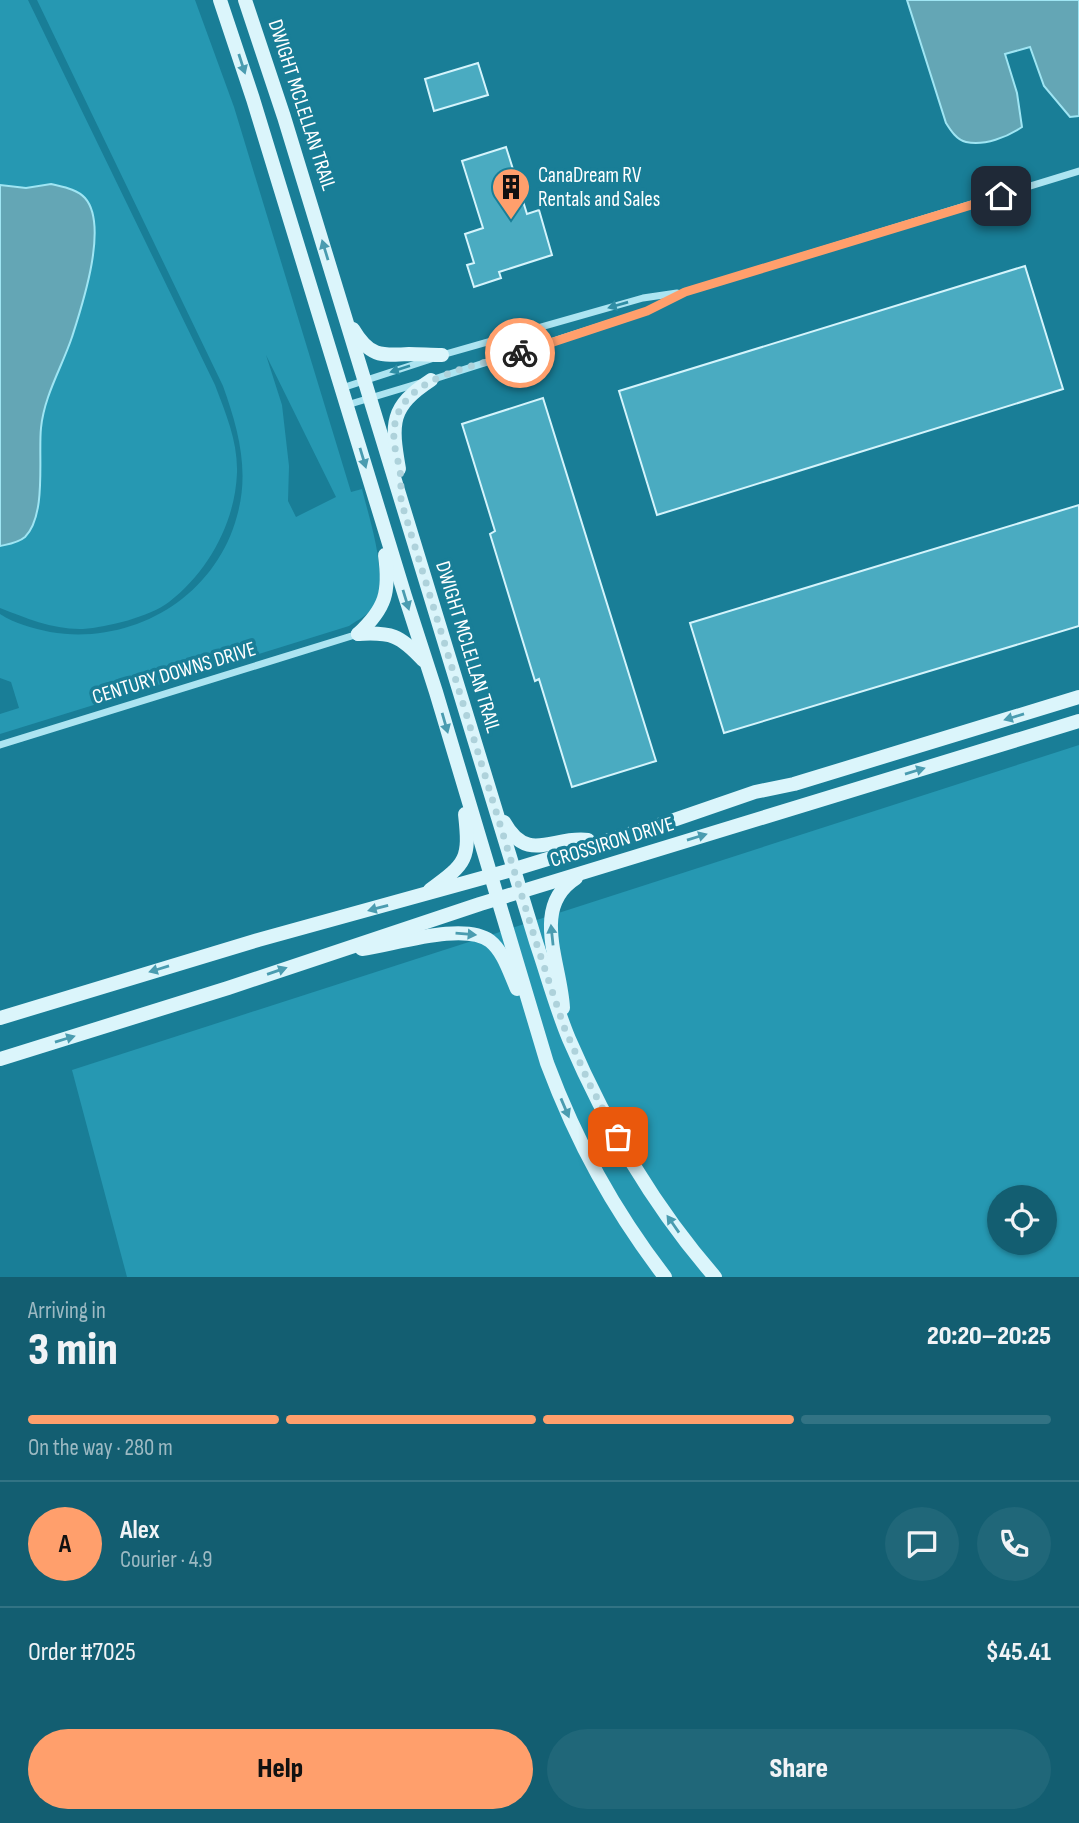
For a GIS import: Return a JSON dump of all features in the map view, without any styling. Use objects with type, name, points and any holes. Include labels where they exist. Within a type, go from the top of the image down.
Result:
[{"type":"main road","name":"DWIGHT MCLELLAN TRAIL","points":[[220,0],[342,388],[541,1044],[564,1108],[600,1182],[666,1277]]},
{"type":"main road","name":"DWIGHT MCLELLAN TRAIL","points":[[245,0],[284,117],[564,1027],[590,1085],[626,1152],[688,1246],[715,1277]]},
{"type":"main road","points":[[345,315],[367,348],[377,353],[388,356],[442,355]]},
{"type":"main road","points":[[401,501],[400,473],[393,435],[395,419],[404,401],[430,380]]},
{"type":"main road","points":[[358,634],[375,618],[386,592],[387,576],[379,512]]},
{"type":"main road","points":[[358,634],[390,633],[402,639],[426,663]]},
{"type":"main road","name":"CROSSIRON DRIVE","points":[[0,1018],[258,940],[515,869],[755,792],[794,784],[1079,697]]},
{"type":"main road","name":"CROSSIRON DRIVE","points":[[0,1059],[228,988],[498,899],[1079,721]]},
{"type":"main road","points":[[421,896],[456,871],[467,851],[464,785]]},
{"type":"main road","points":[[495,806],[510,834],[530,846],[582,839],[603,842]]},
{"type":"main road","points":[[564,1027],[562,990],[552,942],[551,918],[558,893],[587,872]]},
{"type":"main road","points":[[326,954],[449,934],[475,934],[489,941],[497,949],[541,1044]]},
{"type":"main road","points":[[0,1026],[25,1010]]},
{"type":"street","points":[[342,388],[442,355],[643,298],[685,292],[1079,172]]},
{"type":"street","points":[[347,405],[585,332],[647,311],[685,292]]},
{"type":"street","name":"CENTURY DOWNS DRIVE","points":[[0,744],[358,634]]},
{"type":"shaded area","points":[[0,0],[28,0],[215,385],[236,450],[237,473],[231,510],[217,545],[196,576],[161,607],[116,624],[93,628],[72,629],[51,625],[0,608]]},
{"type":"shaded area","points":[[37,0],[195,0],[234,107],[351,492],[362,489],[377,549],[380,581],[374,606],[349,626],[0,734],[0,714],[19,708],[11,682],[0,678],[0,614],[18,623],[50,632],[81,634],[111,631],[139,623],[166,610],[190,592],[210,571],[226,545],[241,499],[240,450],[223,386]],"holes":[[[266,355],[336,497],[296,517],[288,501],[289,466],[282,405]]]},
{"type":"shaded area","points":[[907,0],[1079,0],[1079,116],[1070,117],[1044,86],[1030,47],[1005,54],[1017,93],[1022,127],[988,142],[973,143],[960,139],[946,123]]},
{"type":"shaded area","points":[[51,184],[78,192],[85,198],[92,210],[94,246],[82,306],[43,416],[36,515],[25,537],[0,546],[0,185],[26,188]]},
{"type":"shaded area","points":[[1079,745],[1079,1277],[127,1277],[72,1070]]},
{"type":"building","points":[[478,63],[488,95],[434,111],[425,79]]},
{"type":"building","name":"CanaDream RV Rentals and Sales","points":[[506,147],[527,214],[539,210],[552,255],[499,272],[501,278],[474,287],[467,265],[474,263],[465,234],[483,228],[462,161]]},
{"type":"building","points":[[1025,266],[1063,389],[657,515],[619,391]]},
{"type":"building","points":[[543,398],[656,761],[572,787],[539,679],[535,681],[490,534],[495,531],[462,424]]},
{"type":"building","points":[[1079,505],[1079,626],[724,733],[690,623]]},
{"type":"way so far","points":[[520,353],[430,380],[404,401],[395,419],[393,435],[400,473],[401,501],[564,1027],[590,1085],[618,1137]]},
{"type":"place","name":"CanaDream RV Rentals and Sales","points":[[511,221]]},
{"type":"route","points":[[520,353],[647,311],[685,292],[1001,196]]}]
